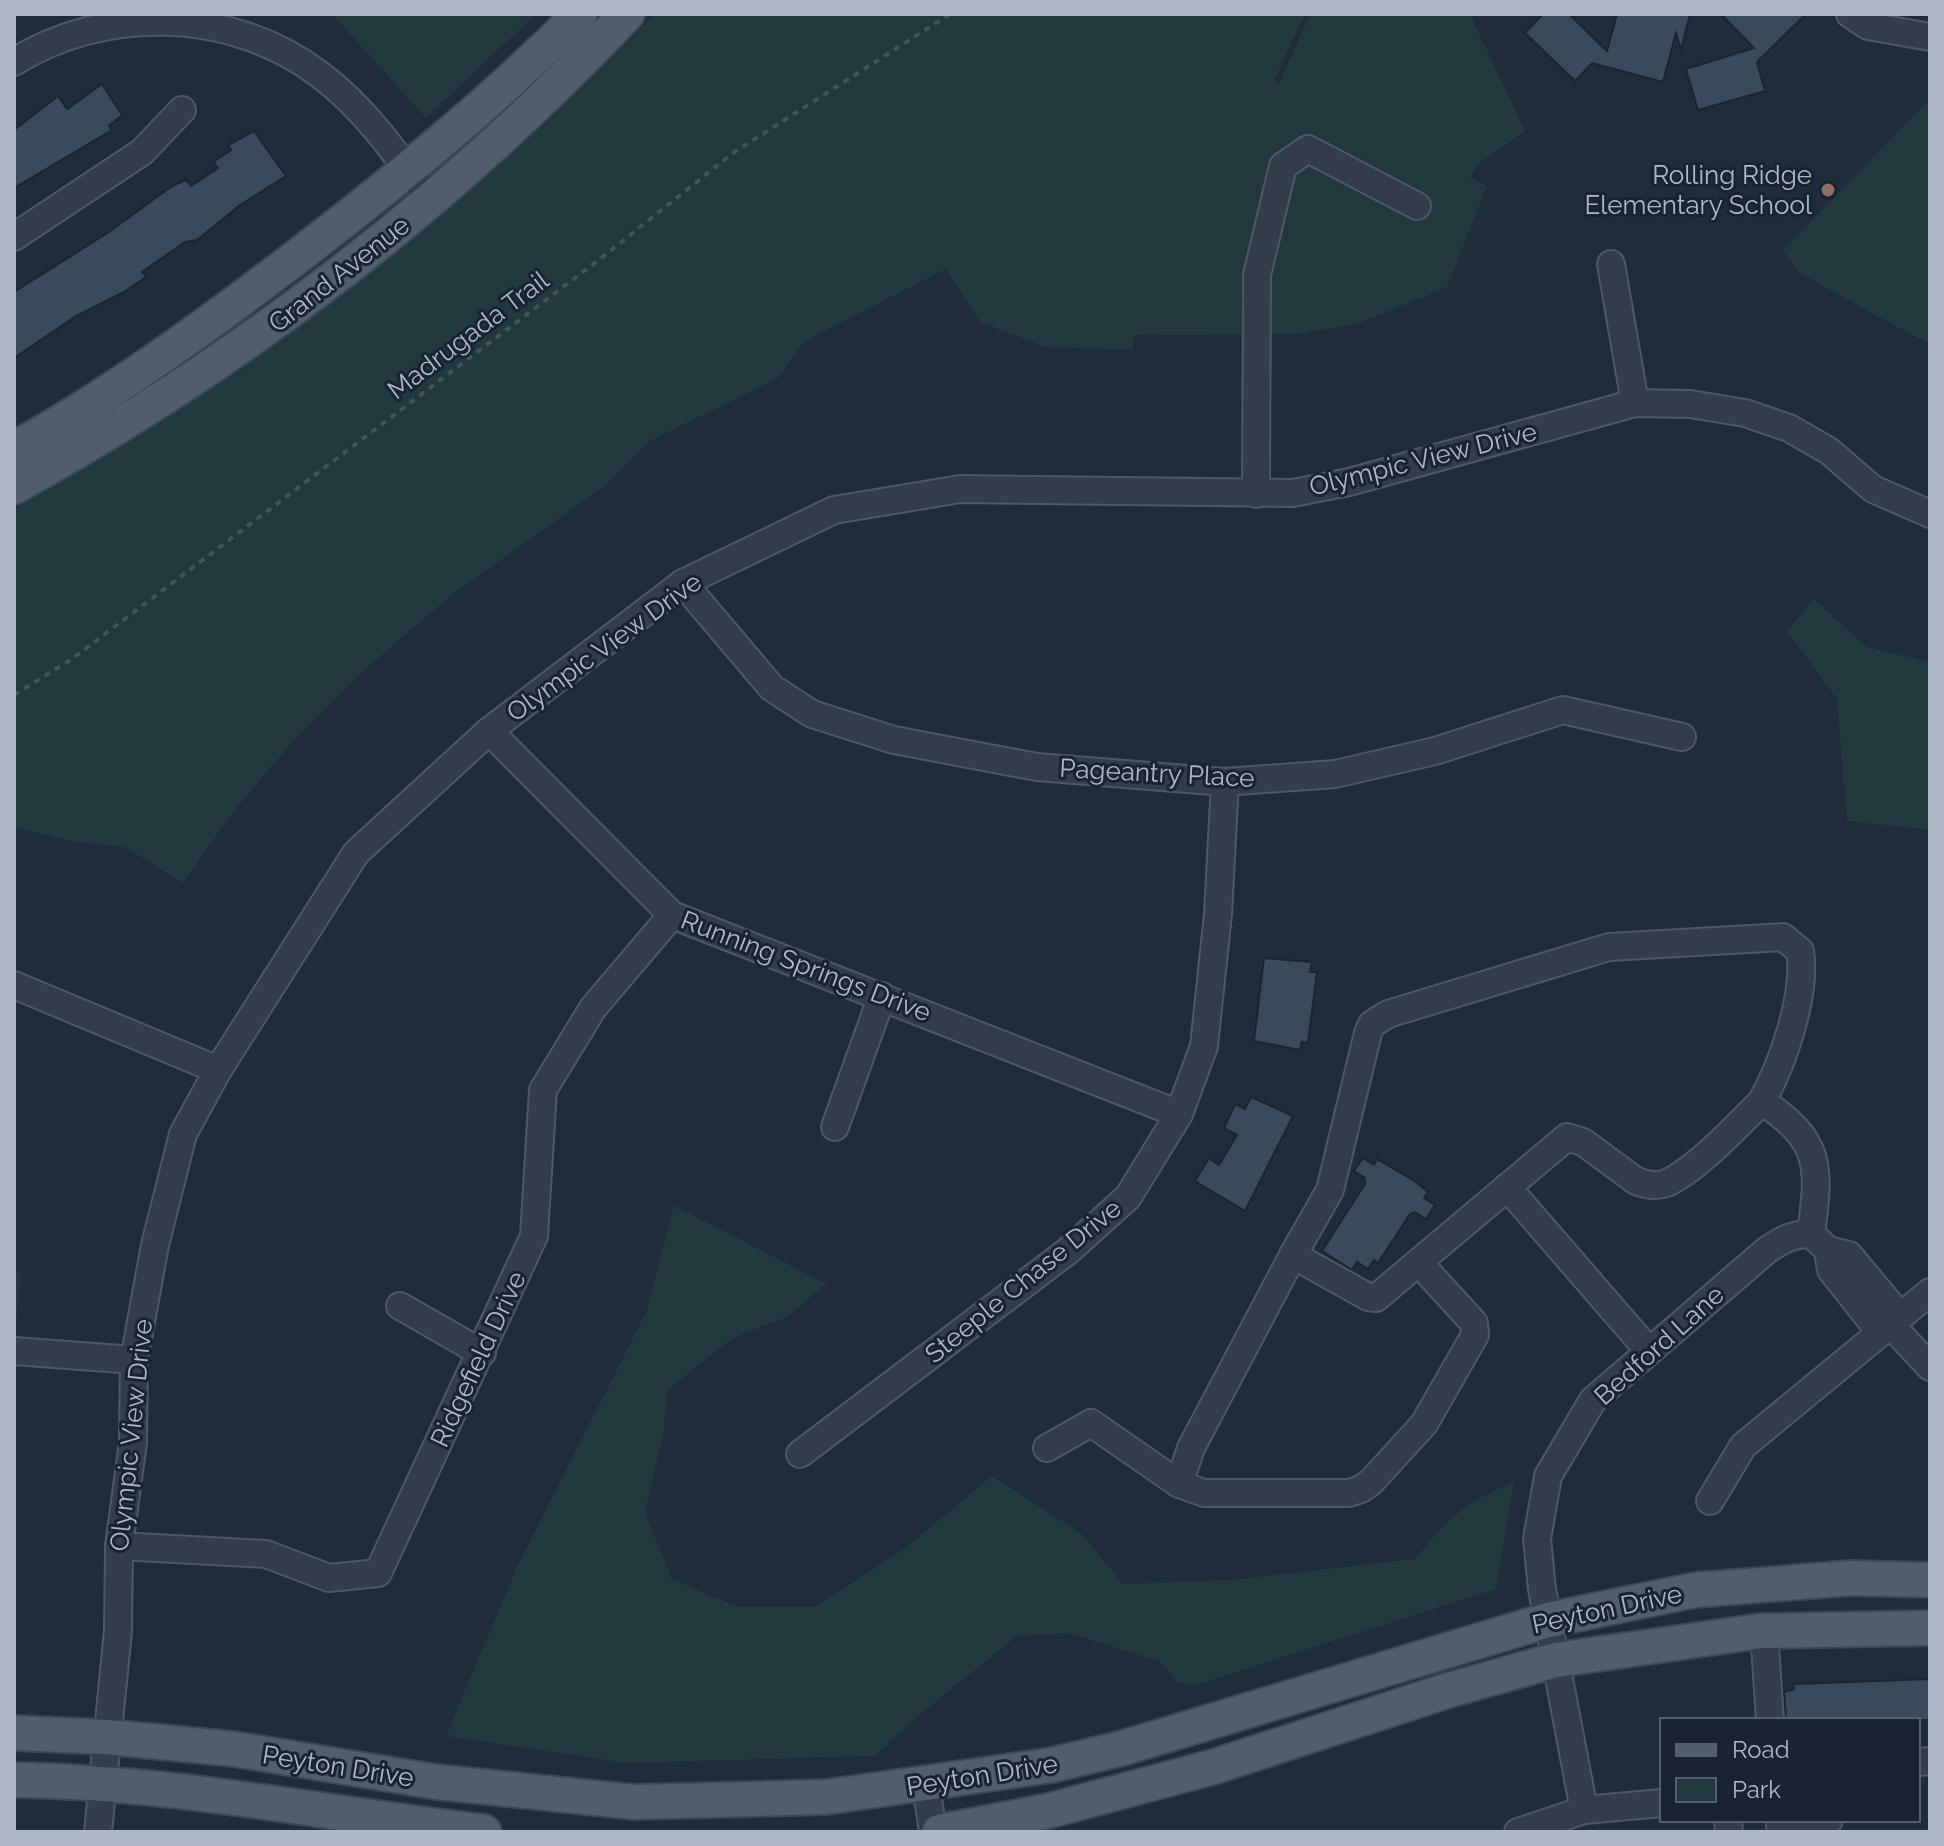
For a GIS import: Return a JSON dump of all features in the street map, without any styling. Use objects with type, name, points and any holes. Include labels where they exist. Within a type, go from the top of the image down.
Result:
[{"type":"main road","name":"Grand Avenue","points":[[14,449],[203,329],[409,171],[518,77],[580,14]]},
{"type":"main road","name":"Grand Avenue","points":[[14,487],[181,390],[294,311],[431,203],[551,94],[627,14]]},
{"type":"main road","name":"Peyton Drive","points":[[14,1733],[107,1737],[234,1749],[437,1782],[634,1802],[827,1797],[1052,1765],[1123,1748],[1548,1620],[1695,1590],[1851,1578],[1930,1580]]},
{"type":"main road","name":"Peyton Drive","points":[[936,1832],[1048,1811],[1213,1767],[1446,1691],[1556,1660],[1764,1631],[1930,1628]]},
{"type":"main road","name":"Peyton Drive","points":[[14,1780],[102,1783],[255,1798],[484,1832]]},
{"type":"street","points":[[1850,14],[1868,26],[1930,37]]},
{"type":"street","points":[[14,62],[56,39],[143,21],[184,22],[233,32],[280,50],[318,73],[365,116],[431,203]]},
{"type":"street","points":[[14,237],[142,152],[182,110]]},
{"type":"street","points":[[1256,494],[1257,275],[1283,166],[1308,149],[1417,206]]},
{"type":"street","points":[[1611,264],[1635,403]]},
{"type":"street","name":"Olympic View Drive","points":[[98,1832],[118,1631],[119,1546],[133,1442],[134,1360],[155,1245],[183,1134],[218,1070],[356,853],[489,731],[683,583],[834,510],[960,489],[1293,493],[1349,482],[1635,403],[1690,404],[1745,413],[1789,428],[1829,451],[1873,489],[1930,514]]},
{"type":"street","name":"Pageantry Place","points":[[683,583],[772,688],[812,714],[894,740],[1037,767],[1225,782],[1335,774],[1435,751],[1563,710],[1682,737]]},
{"type":"street","name":"Running Springs Drive","points":[[489,731],[672,915],[1179,1114]]},
{"type":"street","name":"Steeple Chase Drive","points":[[800,1454],[1068,1251],[1128,1197],[1179,1114],[1204,1046],[1218,914],[1225,782]]},
{"type":"street","name":"Ridgefield Drive","points":[[119,1546],[266,1554],[329,1578],[378,1573],[534,1236],[543,1090],[593,1008],[672,915]]},
{"type":"street","points":[[1179,1484],[1191,1448],[1293,1255],[1330,1190],[1372,1024],[1388,1014],[1609,947],[1783,937],[1800,951],[1802,977],[1774,1079],[1762,1101],[1710,1149],[1665,1184],[1646,1185],[1636,1181],[1574,1137],[1567,1137],[1376,1298],[1368,1297],[1293,1255]]},
{"type":"street","points":[[14,985],[218,1070]]},
{"type":"street","points":[[835,1127],[882,996]]},
{"type":"street","points":[[1762,1101],[1793,1124],[1815,1158],[1820,1242],[1849,1255],[1890,1324],[1930,1367]]},
{"type":"street","points":[[1507,1187],[1649,1351]]},
{"type":"street","name":"Bedford Lane","points":[[1584,1810],[1548,1620],[1537,1539],[1548,1476],[1593,1400],[1649,1351],[1786,1237],[1820,1242]]},
{"type":"street","points":[[1047,1448],[1091,1423],[1179,1484],[1204,1493],[1349,1493],[1371,1482],[1424,1424],[1475,1335],[1474,1323],[1420,1264]]},
{"type":"street","points":[[1710,1501],[1743,1446],[1930,1292]]},
{"type":"street","points":[[400,1306],[482,1353]]},
{"type":"street","points":[[14,1351],[134,1360]]},
{"type":"street","points":[[1764,1631],[1770,1718]]},
{"type":"street","points":[[926,1785],[936,1832]]},
{"type":"street","points":[[1518,1832],[1584,1810],[1660,1803]]},
{"type":"street","points":[[1780,1826],[1813,1822]]},
{"type":"path","name":"Madrugada Trail","points":[[14,695],[72,659],[600,259],[733,153],[950,14]]},
{"type":"green space","points":[[332,14],[536,14],[426,118]]},
{"type":"green space","points":[[655,14],[1305,14],[1274,81],[1279,84],[1310,14],[1470,14],[1525,131],[1478,164],[1470,177],[1487,186],[1447,287],[1360,323],[1298,334],[1134,335],[1133,350],[1046,347],[980,322],[946,269],[805,341],[777,379],[650,441],[606,485],[454,593],[364,670],[292,742],[230,816],[183,883],[125,847],[72,841],[14,827],[14,509],[187,401],[351,283],[507,154]]},
{"type":"green space","points":[[1930,99],[1930,345],[1798,272],[1783,250]]},
{"type":"green space","points":[[1814,599],[1867,647],[1930,662],[1930,830],[1847,821],[1837,699],[1787,631]]},
{"type":"green space","points":[[674,1205],[826,1284],[787,1317],[732,1338],[668,1390],[663,1435],[645,1513],[672,1579],[737,1607],[815,1607],[907,1547],[992,1476],[1082,1534],[1123,1584],[1230,1580],[1415,1559],[1459,1513],[1514,1482],[1496,1589],[1193,1686],[1178,1682],[1159,1661],[1069,1633],[1017,1636],[919,1715],[875,1756],[626,1763],[446,1736],[516,1569],[647,1310]]},
{"type":"green space","points":[[14,1267],[21,1275],[16,1327],[14,1327]]},
{"type":"building","points":[[1543,14],[1569,14],[1607,51],[1617,14],[1690,14],[1681,50],[1676,33],[1663,82],[1592,63],[1575,81],[1525,33]]},
{"type":"building","points":[[1721,14],[1806,14],[1757,62],[1765,91],[1698,110],[1686,69],[1754,48]]},
{"type":"building","points":[[102,84],[122,115],[109,126],[112,130],[14,188],[14,130],[58,96],[67,109]]},
{"type":"building","points":[[254,131],[286,176],[240,205],[197,240],[185,242],[142,272],[146,277],[124,292],[76,316],[14,358],[14,292],[109,232],[172,186],[186,180],[191,186],[218,168],[213,162],[231,150],[228,145]]},
{"type":"building","points":[[1264,958],[1312,962],[1310,972],[1317,972],[1308,1043],[1302,1042],[1300,1050],[1254,1041]]},
{"type":"building","points":[[1251,1097],[1293,1116],[1245,1211],[1195,1181],[1209,1158],[1219,1165],[1237,1135],[1224,1128],[1235,1104],[1245,1109]]},
{"type":"building","points":[[1363,1158],[1374,1165],[1377,1159],[1416,1182],[1428,1192],[1424,1198],[1435,1205],[1426,1219],[1415,1212],[1410,1214],[1378,1263],[1374,1260],[1368,1269],[1357,1262],[1352,1270],[1322,1251],[1365,1184],[1365,1178],[1354,1171]]},
{"type":"building","points":[[1930,1679],[1930,1720],[1786,1718],[1784,1692],[1794,1689],[1794,1684]]},
{"type":"place","name":"Rolling Ridge Elementary School","points":[[1828,190]]}]
